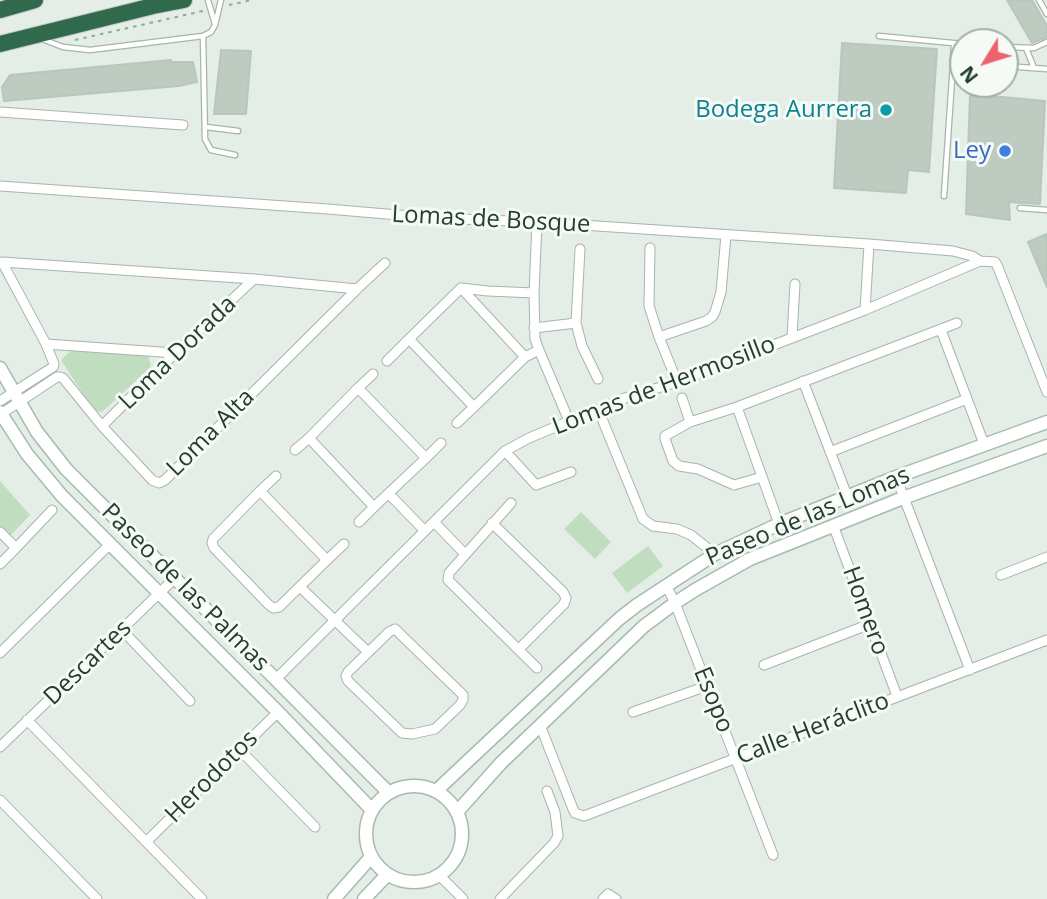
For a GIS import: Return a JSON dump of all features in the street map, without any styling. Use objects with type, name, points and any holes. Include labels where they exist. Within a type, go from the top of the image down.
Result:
[{"type":"highway","points":[[0,10],[34,0]]},
{"type":"highway","points":[[3,46],[32,35],[160,3],[184,0]]},
{"type":"street","points":[[0,112],[183,125]]},
{"type":"street","name":"Lomas de Bosque","points":[[0,186],[433,218],[537,222],[869,244],[953,251],[980,261]]},
{"type":"street","points":[[537,222],[534,328],[539,351],[569,421]]},
{"type":"street","points":[[659,337],[712,317],[721,292],[726,235]]},
{"type":"street","points":[[865,310],[869,244]]},
{"type":"street","points":[[650,248],[649,306],[677,382]]},
{"type":"street","points":[[580,249],[576,323],[582,346],[598,379]]},
{"type":"street","points":[[980,261],[995,262],[997,265],[1047,392]]},
{"type":"street","name":"Lomas de Hermosillo","points":[[276,679],[505,451],[529,438],[625,398],[677,382],[865,310],[980,261]]},
{"type":"street","points":[[1,262],[254,279],[357,289]]},
{"type":"street","points":[[1,262],[46,344],[175,353]]},
{"type":"street","name":"Loma Alta","points":[[0,401],[17,398],[57,377],[63,378],[102,426],[152,480],[159,483],[385,263]]},
{"type":"street","name":"Loma Dorada","points":[[102,426],[254,279]]},
{"type":"street","points":[[792,337],[795,284]]},
{"type":"street","points":[[461,288],[534,293]]},
{"type":"street","points":[[387,361],[461,288]]},
{"type":"street","points":[[461,288],[525,357]]},
{"type":"street","points":[[534,328],[576,323]]},
{"type":"street","points":[[762,477],[734,485],[698,469],[676,464],[665,436],[690,422],[737,407],[957,323]]},
{"type":"street","points":[[941,330],[984,444]]},
{"type":"street","points":[[409,339],[474,407]]},
{"type":"street","name":"Loma Alta","points":[[0,413],[53,367],[54,360],[46,344]]},
{"type":"street","points":[[457,423],[525,357],[539,351]]},
{"type":"street","name":"Paseo de las Palmas","points":[[0,368],[37,432],[66,470],[388,793]]},
{"type":"street","points":[[295,450],[373,374]]},
{"type":"street","points":[[803,381],[848,498]]},
{"type":"street","points":[[358,388],[426,458]]},
{"type":"street","points":[[682,398],[690,422]]},
{"type":"street","points":[[830,452],[967,399]]},
{"type":"street","points":[[737,407],[779,524]]},
{"type":"street","points":[[598,410],[643,519],[653,526],[677,529],[691,535],[715,554]]},
{"type":"street","name":"Paseo de las Palmas","points":[[0,413],[40,471],[372,810]]},
{"type":"street","name":"Paseo de las Lomas","points":[[436,791],[620,619],[715,554],[779,524],[896,477],[1047,422]]},
{"type":"street","points":[[309,438],[374,508]]},
{"type":"street","points":[[359,522],[441,443]]},
{"type":"street","name":"Paseo de las Lomas","points":[[457,812],[540,725],[644,626],[675,603],[750,559],[903,498],[1047,446]]},
{"type":"street","points":[[505,451],[536,485],[571,472]]},
{"type":"street","points":[[276,476],[213,538],[212,543],[273,608],[279,607],[344,544]]},
{"type":"street","points":[[896,477],[970,670]]},
{"type":"street","points":[[260,491],[327,561]]},
{"type":"street","points":[[389,494],[425,531]]},
{"type":"street","points":[[511,503],[449,573],[448,580],[537,668]]},
{"type":"street","points":[[0,564],[52,510]]},
{"type":"street","points":[[434,522],[465,554]]},
{"type":"street","points":[[492,523],[566,598],[564,604],[519,649]]},
{"type":"street","name":"Homero","points":[[833,525],[897,696]]},
{"type":"street","points":[[0,532],[16,548]]},
{"type":"street","points":[[0,653],[109,544]]},
{"type":"street","points":[[1001,575],[1047,557]]},
{"type":"street","name":"Descartes","points":[[0,747],[176,578]]},
{"type":"street","name":"Esopo","points":[[666,585],[773,855]]},
{"type":"street","points":[[300,587],[368,652]]},
{"type":"street","points":[[764,665],[870,624]]},
{"type":"street","points":[[395,629],[463,695],[463,700],[435,729],[412,734],[402,733],[348,681],[348,672],[368,652],[395,629]]},
{"type":"street","points":[[122,631],[190,701]]},
{"type":"street","name":"Calle Heráclito","points":[[540,725],[573,809],[575,813],[584,816],[1047,640]]},
{"type":"street","points":[[633,712],[707,686]]},
{"type":"street","points":[[538,695],[555,711]]},
{"type":"street","name":"Herodotos","points":[[146,842],[278,712]]},
{"type":"street","points":[[27,720],[202,899]]},
{"type":"street","points":[[239,749],[316,827]]},
{"type":"street","points":[[404,786],[420,786],[436,791],[452,804],[462,830],[461,847],[453,863],[440,876],[427,881],[413,883],[387,875],[371,857],[366,841],[366,825],[372,810],[388,793],[404,786]]},
{"type":"street","points":[[497,898],[558,836],[555,812],[547,791]]},
{"type":"street","points":[[0,800],[97,899]]},
{"type":"street","points":[[334,899],[371,857]]},
{"type":"street","points":[[364,899],[387,875]]},
{"type":"street","points":[[440,876],[463,899]]},
{"type":"street","points":[[603,899],[608,894],[616,899]]},
{"type":"lane","points":[[208,0],[215,24]]},
{"type":"lane","points":[[32,35],[57,45],[90,50],[203,36],[211,32],[215,24],[221,0]]},
{"type":"lane","points":[[1040,0],[1047,13]]},
{"type":"lane","points":[[203,36],[206,143],[211,150],[235,155]]},
{"type":"lane","points":[[879,36],[949,43]]},
{"type":"lane","points":[[1019,48],[1034,48],[1047,42]]},
{"type":"lane","points":[[1026,48],[1034,68]]},
{"type":"lane","points":[[1019,67],[1047,69]]},
{"type":"lane","points":[[943,196],[950,98]]},
{"type":"lane","points":[[206,127],[238,131]]},
{"type":"lane","points":[[1020,208],[1047,210]]},
{"type":"path","points":[[220,7],[252,0]]},
{"type":"path","points":[[57,45],[211,9]]},
{"type":"green space","points":[[71,351],[148,355],[151,367],[102,412],[94,411],[61,360]]},
{"type":"green space","points":[[0,481],[30,515],[9,537],[0,526]]},
{"type":"green space","points":[[581,512],[611,542],[595,559],[564,529]]},
{"type":"green space","points":[[648,546],[663,566],[627,593],[612,573]]},
{"type":"building","points":[[1007,0],[1032,0],[1047,26],[1047,37],[1032,43]]},
{"type":"building","name":"Bodega Aurrera","points":[[842,43],[937,49],[929,172],[908,170],[906,193],[834,188]]},
{"type":"building","points":[[221,50],[251,51],[246,114],[214,114]]},
{"type":"building","points":[[171,60],[193,62],[197,82],[179,86],[4,101],[2,87],[10,75]]},
{"type":"building","name":"Ley","points":[[970,98],[1045,101],[1040,204],[1009,202],[1010,220],[966,214]]},
{"type":"building","points":[[1047,234],[1047,287],[1028,242]]},
{"type":"place","name":"Bodega Aurrera","points":[[886,110]]},
{"type":"place","name":"Ley","points":[[1005,151]]}]
